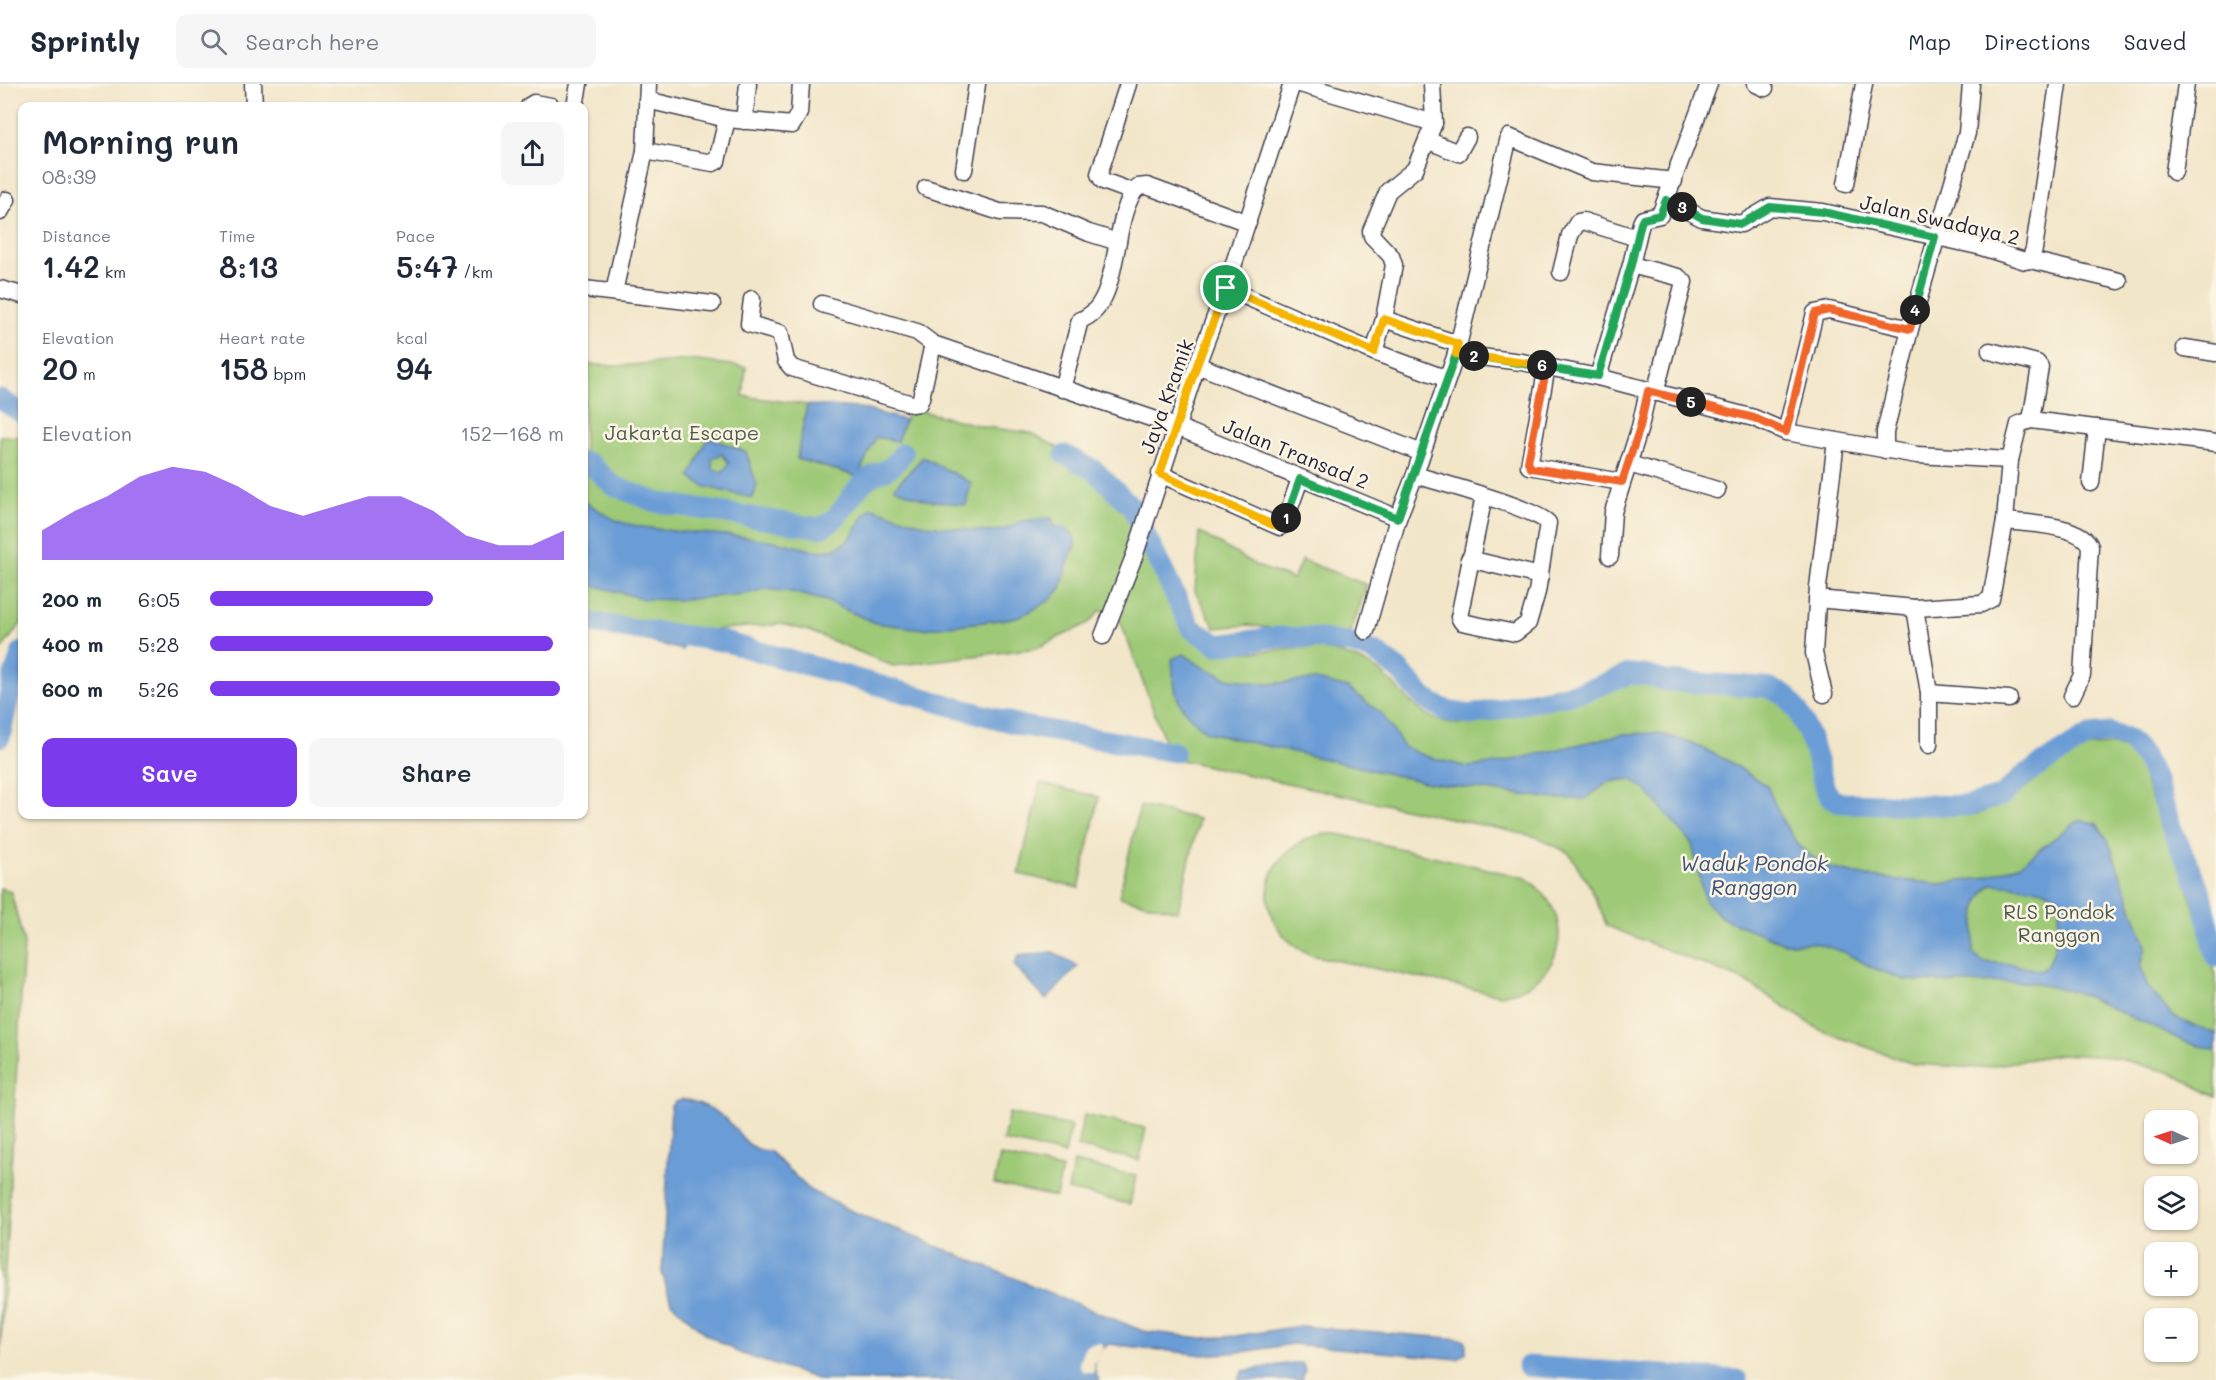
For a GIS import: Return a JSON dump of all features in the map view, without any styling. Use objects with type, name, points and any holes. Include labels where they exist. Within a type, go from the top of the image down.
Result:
[{"type":"street","points":[[253,84],[254,102]]},
{"type":"street","points":[[576,102],[579,84]]},
{"type":"street","points":[[645,151],[713,163],[717,161],[748,84]]},
{"type":"street","points":[[614,292],[645,151],[647,92],[735,120],[792,125],[798,113],[801,84]]},
{"type":"street","points":[[964,170],[977,84]]},
{"type":"street","points":[[1128,84],[1099,174],[1103,181],[1133,192]]},
{"type":"street","name":"Jaya Kramik","points":[[1103,636],[1140,540],[1197,365],[1248,223],[1292,84]]},
{"type":"street","points":[[1300,84],[1434,123]]},
{"type":"street","points":[[1374,352],[1384,319],[1394,265],[1392,256],[1372,236],[1371,231],[1388,191],[1415,169],[1434,123],[1432,84]]},
{"type":"street","points":[[1598,376],[1643,219],[1660,215],[1709,84]]},
{"type":"street","points":[[1846,184],[1864,84]]},
{"type":"street","points":[[1885,450],[1885,432],[1910,329],[1967,133],[1971,84]]},
{"type":"street","name":"Jalan Swadaya 2","points":[[1666,200],[1702,218],[1741,224],[1770,207],[1823,212],[1978,246],[2025,261],[2030,260],[2034,249],[2058,84]]},
{"type":"street","points":[[2174,172],[2186,84]]},
{"type":"street","points":[[1427,140],[1458,153],[1467,137]]},
{"type":"street","points":[[1366,631],[1398,518],[1415,475],[1457,349],[1509,138],[1593,172],[1674,181]]},
{"type":"street","points":[[1062,389],[1080,320],[1089,316],[1098,307],[1111,277],[1125,208],[1138,187],[1147,186],[1248,223]]},
{"type":"street","points":[[926,188],[1000,212],[1042,213],[1089,233],[1118,242]]},
{"type":"street","points":[[1561,272],[1570,235],[1578,222],[1583,221],[1637,238]]},
{"type":"street","points":[[2030,260],[2120,281]]},
{"type":"street","points":[[1610,556],[1613,512],[1652,392],[1684,282],[1678,277],[1631,265]]},
{"type":"street","points":[[1226,288],[1374,352],[1447,379]]},
{"type":"street","points":[[0,289],[18,294]]},
{"type":"street","points":[[588,289],[712,304]]},
{"type":"street","points":[[752,299],[749,324],[780,333],[786,362],[792,368],[912,404],[919,403],[921,398],[933,344]]},
{"type":"street","name":"Jalan Transad 2","points":[[822,304],[917,332],[933,344],[1177,427],[1398,518]]},
{"type":"street","points":[[1786,432],[1815,313],[1829,310],[1910,329]]},
{"type":"street","points":[[1384,319],[1457,349],[1598,376],[1754,418],[1786,432],[1917,455],[2010,460]]},
{"type":"street","points":[[2185,348],[2216,353]]},
{"type":"street","points":[[1990,351],[2037,363],[2040,367],[2031,420]]},
{"type":"street","points":[[1197,365],[1422,453]]},
{"type":"street","points":[[1547,366],[1529,466],[1622,482]]},
{"type":"street","points":[[1817,599],[1915,608],[1989,602],[1994,591],[2005,521],[2010,460],[2019,424],[2031,420],[2216,443]]},
{"type":"street","points":[[2091,483],[2097,428]]},
{"type":"street","points":[[1824,694],[1814,653],[1817,599],[1836,441]]},
{"type":"street","points":[[1629,464],[1717,490]]},
{"type":"street","points":[[1160,474],[1280,527],[1284,524],[1300,479]]},
{"type":"street","points":[[1415,475],[1484,496],[1546,519],[1549,528],[1540,576],[1528,623],[1520,632],[1515,633],[1462,622],[1460,611],[1469,559],[1484,496]]},
{"type":"street","points":[[2005,521],[2042,525],[2081,534],[2088,539],[2090,547],[2082,675],[2072,696]]},
{"type":"street","points":[[1469,559],[1540,576]]},
{"type":"street","points":[[1915,608],[1929,693],[1929,745]]},
{"type":"street","points":[[1929,693],[2009,699]]},
{"type":"green space","name":"RLS Pondok Ranggon","points":[[689,360],[746,367],[743,396],[807,405],[797,459],[857,476],[876,437],[897,441],[909,408],[985,427],[1031,433],[1066,452],[1063,462],[1098,479],[1127,509],[1189,633],[1207,645],[1225,651],[1261,652],[1316,648],[1348,656],[1379,671],[1416,707],[1445,722],[1467,724],[1485,722],[1626,680],[1638,679],[1671,688],[1763,692],[1783,701],[1794,717],[1815,763],[1820,790],[1828,802],[1842,808],[1978,814],[2003,804],[2064,759],[2092,746],[2112,745],[2128,750],[2139,765],[2166,839],[2186,882],[2216,975],[2216,1097],[2171,1073],[2112,1057],[2060,1054],[1980,1068],[1913,1064],[1820,1030],[1745,981],[1607,926],[1590,886],[1569,853],[1537,837],[1171,758],[1120,620],[1101,610],[1089,623],[1037,648],[893,666],[809,631],[781,624],[701,631],[667,629],[588,613],[588,364],[619,366]]},
{"type":"green space","points":[[0,436],[18,437],[18,627],[0,651]]},
{"type":"green space","points":[[1199,532],[1257,566],[1293,579],[1302,560],[1367,585],[1349,638],[1248,625],[1215,628],[1195,591]]},
{"type":"green space","points":[[1040,783],[1099,797],[1079,888],[1019,874]]},
{"type":"green space","points":[[1140,806],[1199,819],[1178,911],[1119,897]]},
{"type":"green space","points":[[1323,834],[1338,834],[1526,878],[1543,893],[1554,910],[1559,929],[1558,947],[1551,963],[1539,978],[1522,989],[1500,995],[1311,955],[1291,942],[1277,926],[1269,908],[1268,890],[1273,871],[1284,855],[1301,842]]},
{"type":"green space","points":[[0,888],[11,892],[24,943],[0,1356]]},
{"type":"green space","points":[[1009,1113],[1071,1126],[1065,1154],[1003,1141]]},
{"type":"green space","points":[[1084,1115],[1146,1128],[1139,1160],[1077,1147]]},
{"type":"green space","points":[[1000,1156],[1062,1169],[1056,1197],[994,1184]]},
{"type":"green space","points":[[1074,1162],[1136,1176],[1130,1204],[1068,1190]]},
{"type":"water","points":[[807,405],[860,408],[905,420],[897,441],[876,437],[858,476],[797,459]]},
{"type":"water","points":[[708,437],[746,452],[757,485],[753,498],[706,487],[690,477]],"holes":[[[722,454],[729,463],[723,472],[713,469],[712,459]]]},
{"type":"water","points":[[923,457],[971,483],[966,505],[926,500],[894,488]]},
{"type":"water","points":[[588,504],[624,523],[663,530],[763,539],[814,550],[832,549],[848,540],[872,508],[926,525],[988,532],[1003,530],[1021,521],[1050,518],[1053,519],[1054,527],[1063,527],[1073,534],[1076,546],[1071,553],[1061,588],[1050,600],[1016,618],[923,629],[875,623],[826,601],[791,592],[765,589],[746,594],[677,600],[644,599],[588,584]]},
{"type":"water","points":[[588,614],[685,638],[682,650],[588,625]]},
{"type":"water","name":"Waduk Pondok Ranggon","points":[[1184,654],[1201,666],[1227,678],[1266,684],[1316,680],[1348,688],[1382,714],[1404,747],[1428,757],[1468,767],[1500,763],[1623,734],[1657,733],[1690,742],[1728,761],[1767,786],[1783,822],[1800,847],[1825,867],[1871,877],[1940,884],[1982,878],[2021,864],[2073,824],[2083,820],[2097,824],[2108,840],[2146,946],[2141,967],[2147,986],[2173,1017],[2216,1034],[2216,1051],[2183,1041],[2076,992],[2027,982],[1954,983],[1905,980],[1873,968],[1844,952],[1815,943],[1784,943],[1722,918],[1705,901],[1692,844],[1647,791],[1630,779],[1609,782],[1585,799],[1555,799],[1429,783],[1206,732],[1188,715],[1178,700],[1172,659]],"holes":[[[1993,884],[2048,891],[2060,899],[2055,947],[2052,956],[2041,971],[2011,964],[1983,962],[1973,954],[1975,915],[1981,897]]]},
{"type":"water","points":[[1053,952],[1078,966],[1046,1000],[1014,965],[1018,956]]},
{"type":"water","points":[[683,1099],[701,1104],[719,1114],[750,1145],[769,1151],[811,1191],[854,1212],[1143,1331],[1202,1338],[1236,1336],[1300,1326],[1463,1339],[1466,1341],[1466,1353],[1458,1359],[1292,1344],[1243,1352],[1203,1355],[1109,1344],[1104,1347],[1096,1360],[1095,1370],[1099,1380],[820,1380],[739,1353],[705,1334],[671,1302],[662,1273],[671,1106],[675,1101]]},
{"type":"water","points":[[1302,1363],[1305,1369],[1302,1380],[1238,1380],[1243,1371]]},
{"type":"pier","points":[[1100,1343],[1104,1347],[1094,1364],[1094,1373],[1082,1371],[1079,1364],[1084,1348],[1089,1344]]},
{"type":"waterway","points":[[0,399],[18,410]]},
{"type":"waterway","points":[[588,463],[614,486],[656,502],[820,528],[840,513],[866,480],[889,468],[903,453]]},
{"type":"waterway","points":[[1065,455],[1094,470],[1132,507],[1191,628],[1218,645],[1277,637],[1313,638],[1352,644],[1375,652],[1399,670],[1425,699],[1447,711],[1471,715],[1588,690],[1629,674],[1645,675],[1666,681],[1765,687],[1786,695],[1799,713],[1812,743],[1825,789],[1831,799],[1842,803],[1968,806],[2002,796],[2023,776],[2090,735],[2110,733],[2129,740],[2145,758],[2157,783],[2171,827],[2202,895],[2216,957]]},
{"type":"waterway","points":[[588,623],[722,641],[1023,726],[1174,752]]},
{"type":"waterway","points":[[0,737],[18,664]]},
{"type":"waterway","points":[[1528,1366],[1737,1380]]},
{"type":"route","points":[[1226,288],[1160,474],[1280,527],[1284,524],[1300,479],[1398,518],[1456,354],[1522,362],[1547,366],[1598,376],[1641,223],[1643,219],[1660,215],[1666,200],[1702,218],[1724,222],[1741,224],[1755,218],[1770,207],[1823,212],[1840,218],[1935,237],[1910,329],[1829,310],[1820,310],[1815,313],[1786,432],[1754,418],[1648,391],[1640,427],[1622,482],[1529,466],[1547,366],[1456,354],[1458,344],[1384,319],[1374,352],[1226,288]]},
{"type":"park label","name":"Jakarta Escape","points":[[682,432]]}]
